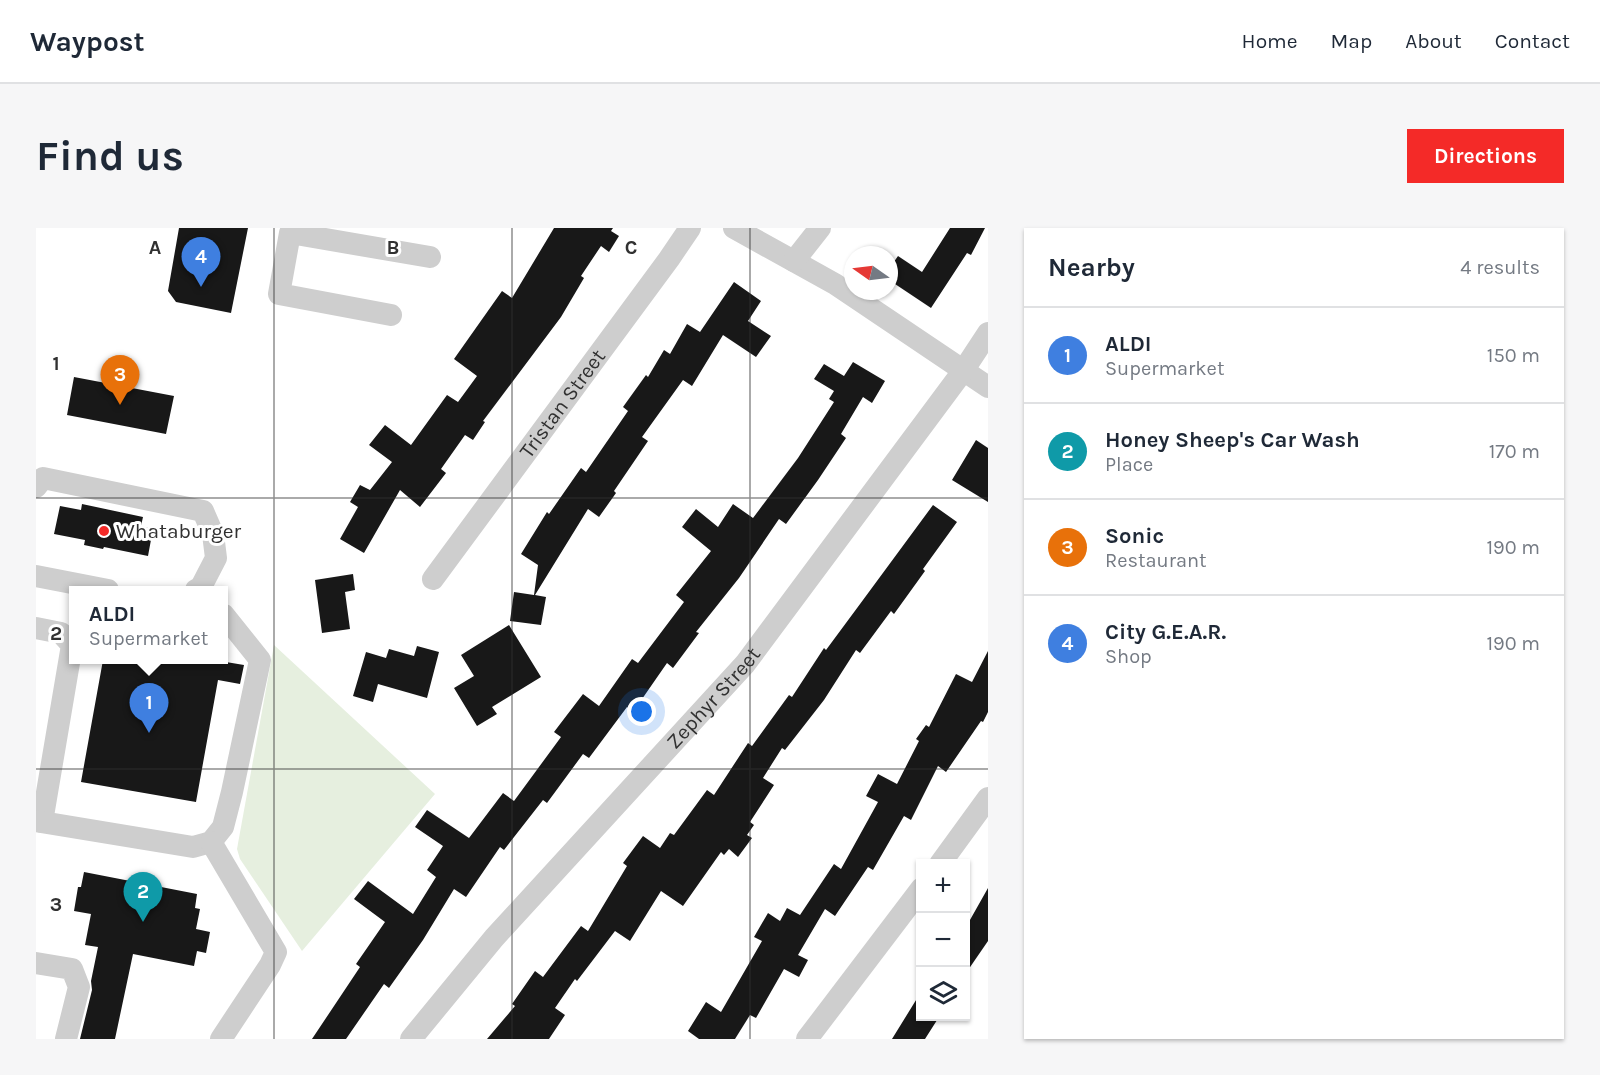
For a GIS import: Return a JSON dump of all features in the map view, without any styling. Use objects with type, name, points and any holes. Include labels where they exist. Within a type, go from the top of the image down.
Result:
[{"type":"street","name":"Tristan Street","points":[[433,579],[690,228]]},
{"type":"street","points":[[734,228],[835,284],[988,387]]},
{"type":"street","points":[[794,261],[820,228]]},
{"type":"street","points":[[391,315],[279,294],[290,233],[430,257]]},
{"type":"street","name":"Zephyr Street","points":[[411,1039],[494,938],[745,664],[963,371],[988,333]]},
{"type":"street","points":[[36,487],[43,478],[203,511],[213,534],[216,558],[202,586]]},
{"type":"street","points":[[36,576],[84,586]]},
{"type":"street","points":[[69,661],[39,822],[193,847],[211,842],[223,826],[260,660],[228,620]]},
{"type":"street","points":[[36,628],[61,633],[69,642]]},
{"type":"street","points":[[944,859],[988,798]]},
{"type":"street","points":[[211,842],[276,952],[270,965],[221,1039]]},
{"type":"street","points":[[807,1039],[916,896]]},
{"type":"street","points":[[36,963],[72,969],[79,987],[66,1039]]},
{"type":"green space","points":[[274,645],[435,794],[302,951],[240,859],[237,849]]},
{"type":"building","points":[[179,228],[248,228],[231,313],[176,302],[168,291]]},
{"type":"building","points":[[554,228],[613,228],[611,231],[619,236],[609,252],[601,246],[581,276],[584,278],[561,317],[483,421],[485,422],[473,440],[465,435],[441,469],[446,473],[420,507],[400,490],[364,553],[340,539],[358,507],[350,502],[360,485],[370,490],[392,462],[369,445],[385,425],[411,445],[447,395],[458,402],[477,376],[454,359],[502,291],[512,298]]},
{"type":"building","points":[[950,228],[985,228],[971,255],[967,253],[931,308],[898,286],[898,256],[922,272]]},
{"type":"building","points":[[734,282],[761,301],[748,321],[771,336],[756,357],[723,335],[692,386],[683,380],[642,437],[648,441],[599,517],[588,509],[535,595],[546,597],[541,625],[510,621],[514,592],[534,595],[538,565],[521,554],[547,512],[549,514],[581,468],[586,472],[628,411],[623,407],[646,375],[648,377],[664,350],[670,354],[687,324],[700,332]]},
{"type":"building","points":[[853,362],[885,381],[872,403],[863,397],[841,434],[846,438],[818,480],[786,524],[779,519],[739,578],[696,632],[699,633],[673,668],[667,663],[633,712],[627,707],[589,758],[583,754],[547,803],[543,800],[504,850],[500,847],[466,897],[454,889],[423,940],[389,988],[384,984],[346,1039],[312,1039],[360,967],[356,964],[385,922],[354,899],[368,881],[413,914],[436,877],[427,870],[443,846],[415,827],[427,810],[469,838],[503,793],[514,801],[561,737],[554,732],[583,694],[599,706],[632,659],[638,663],[684,602],[676,595],[711,551],[682,527],[696,509],[718,527],[733,504],[753,518],[798,458],[834,402],[829,399],[834,391],[814,379],[824,364],[844,376]]},
{"type":"building","points":[[74,377],[174,396],[166,434],[67,415]]},
{"type":"building","points":[[976,440],[988,448],[988,502],[952,480]]},
{"type":"building","name":"Whataburger","points":[[82,504],[143,517],[141,526],[153,529],[148,556],[84,545],[85,540],[54,534],[60,506],[81,510]]},
{"type":"building","points":[[933,505],[957,522],[894,614],[891,611],[860,653],[856,650],[824,700],[785,750],[782,748],[763,778],[774,785],[750,822],[754,825],[747,835],[752,838],[738,857],[729,849],[724,855],[721,852],[683,906],[661,891],[630,941],[615,931],[577,981],[575,979],[555,1008],[565,1015],[549,1039],[487,1039],[515,1006],[512,1004],[535,971],[543,977],[581,926],[588,931],[627,866],[623,863],[643,836],[660,848],[670,833],[674,835],[707,790],[714,795],[748,743],[752,746],[789,695],[792,697],[824,648],[826,650]]},
{"type":"building","points":[[353,574],[355,590],[345,592],[350,629],[322,633],[315,580]]},
{"type":"building","points":[[509,625],[541,677],[492,707],[497,714],[477,726],[454,688],[474,676],[461,655]]},
{"type":"building","points":[[417,646],[439,652],[427,698],[378,684],[373,702],[353,696],[366,652],[386,658],[389,649],[414,656]]},
{"type":"building","points":[[988,651],[988,712],[983,722],[981,721],[946,772],[938,766],[911,820],[904,816],[873,870],[868,867],[835,916],[825,909],[798,955],[808,960],[799,977],[784,969],[756,1018],[750,1015],[735,1039],[699,1039],[688,1031],[706,1002],[721,1012],[762,941],[754,937],[768,913],[780,921],[787,908],[800,915],[834,864],[841,869],[878,802],[866,796],[878,774],[897,784],[919,741],[916,739],[926,725],[929,727],[956,674],[972,682]]},
{"type":"building","points":[[228,662],[244,665],[240,684],[218,680],[196,802],[81,782],[102,664]]},
{"type":"building","points":[[84,872],[197,894],[195,908],[200,909],[196,929],[210,932],[206,953],[197,951],[194,966],[133,954],[115,1039],[80,1039],[92,990],[91,981],[98,947],[85,945],[91,914],[74,911],[78,887],[81,887]]},
{"type":"building","points":[[988,888],[988,941],[970,967],[970,967],[970,920]]},
{"type":"building","points":[[916,1000],[916,1021],[936,1021],[925,1039],[892,1039]]},
{"type":"place","name":"City G.E.A.R.","points":[[201,287]]},
{"type":"place","name":"Sonic","points":[[120,405]]},
{"type":"place","name":"Whataburger","points":[[104,531]]},
{"type":"place","name":"ALDI","points":[[149,733]]},
{"type":"place","name":"Honey Sheep's Car Wash","points":[[143,922]]}]
